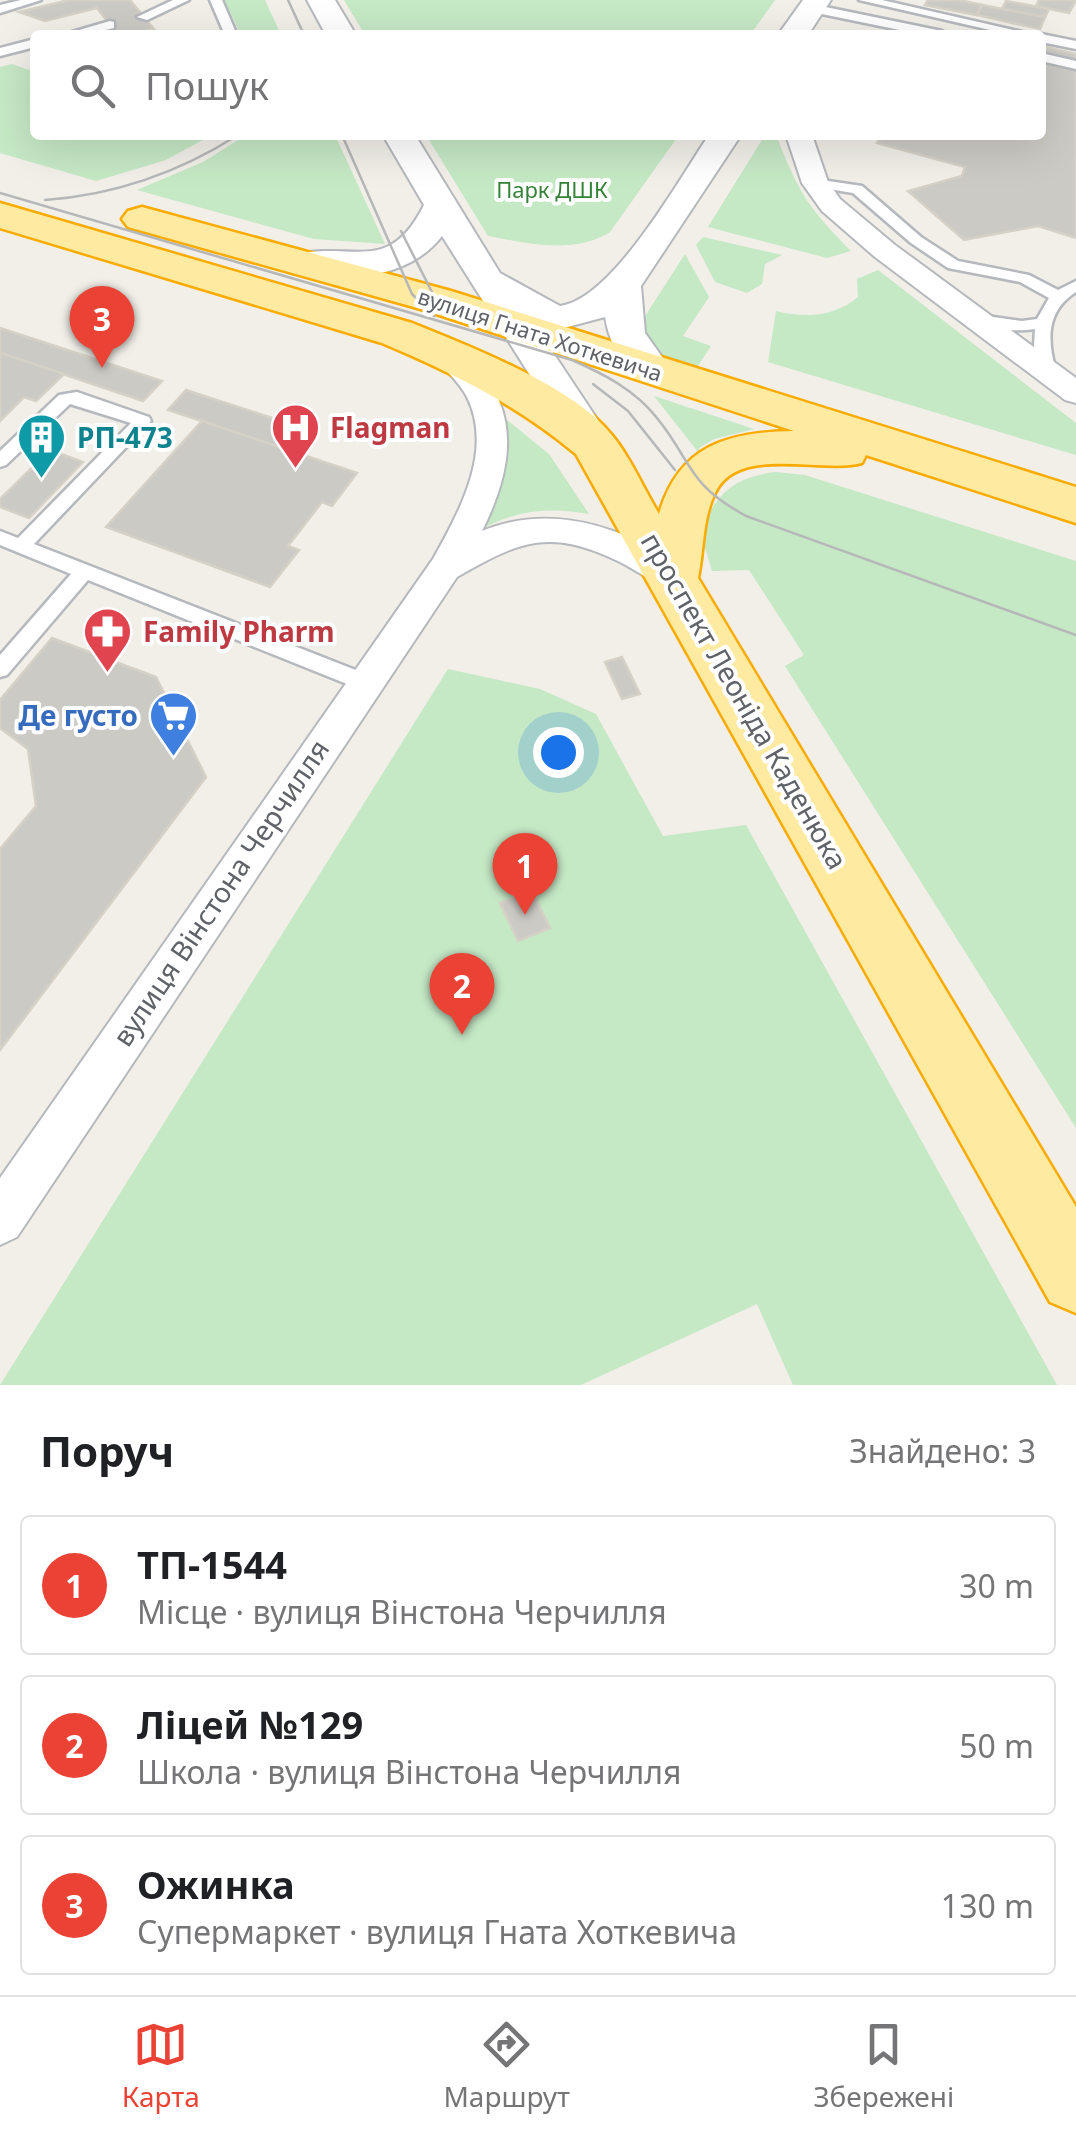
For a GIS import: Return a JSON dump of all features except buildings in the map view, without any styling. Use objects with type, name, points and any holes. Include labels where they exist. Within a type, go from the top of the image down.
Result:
[{"type":"highway","name":"вулиця Гната Хоткевича","points":[[0,177],[436,300],[1076,505]]},
{"type":"highway","name":"вулиця Гната Хоткевича","points":[[0,214],[397,333],[448,354],[545,404],[593,443]]},
{"type":"highway","name":"проспект Леоніда Каденюка","points":[[593,443],[1076,1276]]},
{"type":"highway","points":[[673,576],[686,507],[704,472],[726,458],[776,447],[828,448],[947,463]]},
{"type":"street","points":[[321,0],[338,30]]},
{"type":"street","points":[[796,30],[814,4]]},
{"type":"street","name":"проспект Леоніда Каденюка","points":[[402,140],[477,266],[593,443]]},
{"type":"street","points":[[477,266],[528,310],[568,320],[584,315],[623,286],[722,140]]},
{"type":"street","points":[[801,140],[815,183],[831,204],[871,240],[1076,393]]},
{"type":"street","points":[[306,263],[365,266],[398,258],[434,227],[440,206]]},
{"type":"street","points":[[623,286],[620,310],[625,335],[633,351],[652,371]]},
{"type":"street","name":"вулиця Вінстона Черчилля","points":[[0,1220],[444,568],[477,509],[495,452],[483,396],[448,354]]},
{"type":"street","name":"вулиця Вінстона Черчилля","points":[[444,568],[500,538],[536,529],[569,530],[625,547],[673,576]]},
{"type":"lane","points":[[0,9],[35,0]]},
{"type":"lane","points":[[143,16],[183,0]]},
{"type":"lane","points":[[216,0],[230,30]]},
{"type":"lane","points":[[866,0],[1006,30]]},
{"type":"lane","points":[[814,4],[921,30]]},
{"type":"lane","points":[[89,30],[110,25]]},
{"type":"lane","points":[[1046,39],[1076,45]]},
{"type":"lane","points":[[0,52],[30,44]]},
{"type":"lane","points":[[1046,58],[1076,65]]},
{"type":"lane","points":[[815,183],[856,189],[916,240],[954,265],[1024,278],[1058,296]]},
{"type":"lane","points":[[1048,372],[1039,344],[1041,323],[1058,296],[1076,286]]},
{"type":"lane","points":[[977,319],[1022,326],[1041,323]]},
{"type":"lane","points":[[0,460],[65,399],[77,398],[143,421],[20,546]]},
{"type":"lane","points":[[0,538],[364,682]]},
{"type":"lane","points":[[1,667],[84,572]]},
{"type":"green space","points":[[224,0],[265,0],[279,30],[239,30]]},
{"type":"green space","points":[[344,0],[775,0],[754,30],[362,30]]},
{"type":"green space","points":[[12,64],[30,70],[30,140],[203,140],[166,160],[96,181],[0,153],[0,67]]},
{"type":"green space","points":[[238,140],[337,140],[385,244],[314,239],[137,190],[203,162]]},
{"type":"green space","name":"Парк ДШК","points":[[429,140],[675,140],[610,232],[566,245],[488,236]]},
{"type":"green space","points":[[762,140],[778,140],[806,198],[851,251],[827,258],[708,227]]},
{"type":"green space","points":[[703,237],[782,255],[765,264],[762,284],[747,293],[715,282],[696,245]]},
{"type":"green space","points":[[685,254],[709,297],[683,336],[711,346],[694,372],[658,357],[640,324]]},
{"type":"green space","points":[[878,270],[1076,423],[1076,455],[768,362],[776,311],[809,315],[840,309],[858,297],[857,279]]},
{"type":"green space","points":[[654,396],[754,429],[714,439],[699,448],[699,453]]},
{"type":"green space","points":[[491,407],[549,454],[589,514],[555,510],[524,513],[495,522],[465,538]]},
{"type":"green space","points":[[775,472],[805,475],[1076,561],[1076,1128],[785,666],[804,655],[749,570],[712,571],[700,531],[713,506],[738,483]]},
{"type":"green space","points":[[448,669],[540,689],[596,714],[663,836],[746,825],[1057,1385],[793,1385],[757,1304],[581,1385],[0,1385]]},
{"type":"tram line","points":[[288,0],[302,30]]},
{"type":"tram line","points":[[45,200],[97,193],[146,180],[229,140]]},
{"type":"tram line","points":[[344,140],[412,294],[434,316]]},
{"type":"tram line","points":[[0,193],[572,360],[639,399],[669,434],[701,483],[746,516],[1076,635]]},
{"type":"tram line","points":[[401,231],[436,300],[453,314]]},
{"type":"tram line","points":[[593,384],[628,411],[675,470]]},
{"type":"place","name":"Ожинка","points":[[102,368]]},
{"type":"place","name":"Flagman","points":[[295,470]]},
{"type":"place","name":"РП-473","points":[[42,480]]},
{"type":"place","name":"Family Pharm","points":[[108,674]]},
{"type":"place","name":"Де густо","points":[[173,758]]},
{"type":"place","name":"ТП-1544","points":[[525,915]]},
{"type":"place","name":"Ліцей №129","points":[[462,1035]]}]
